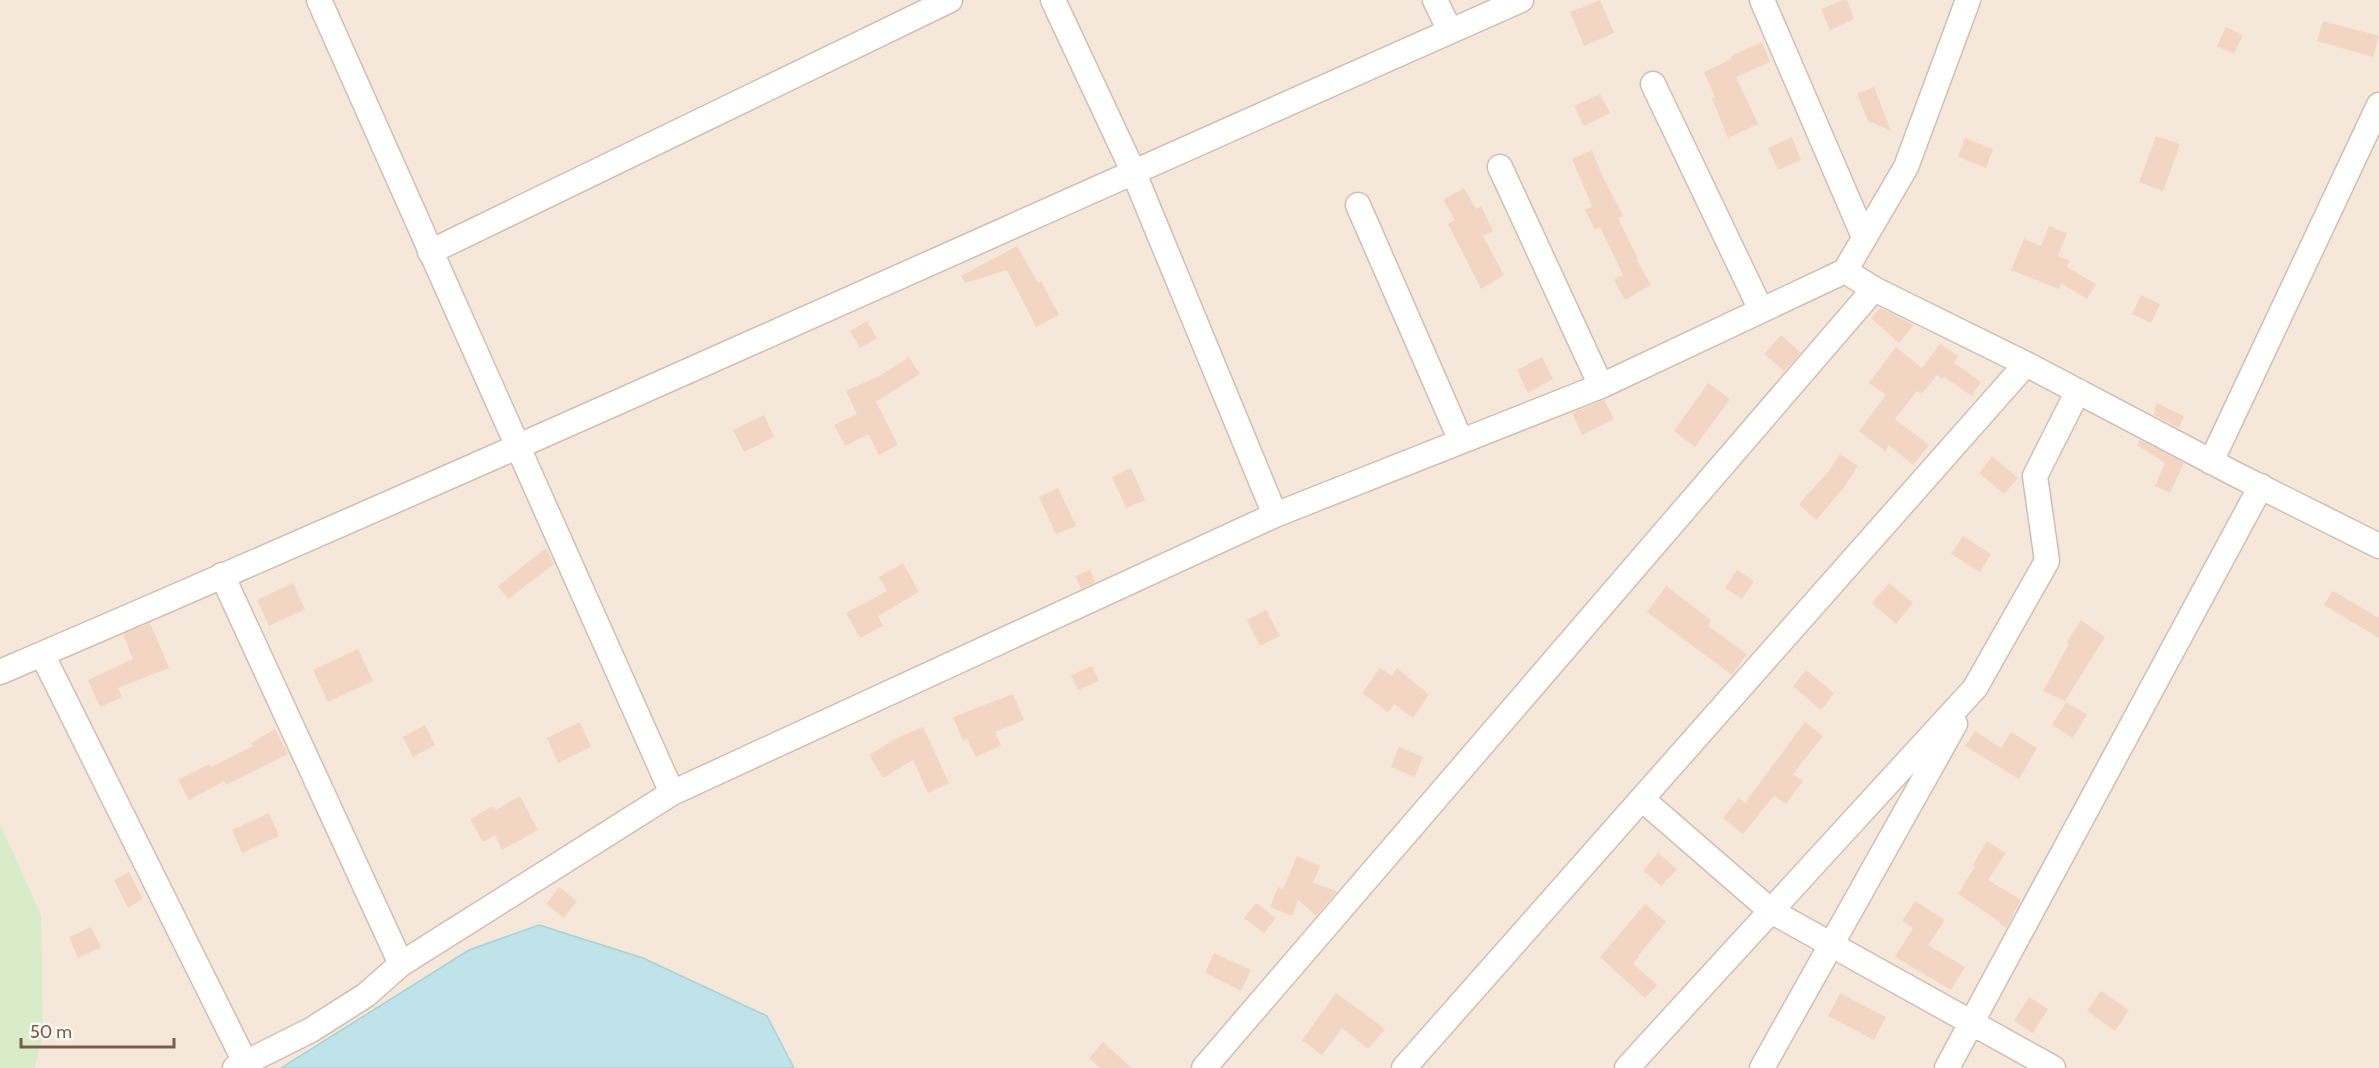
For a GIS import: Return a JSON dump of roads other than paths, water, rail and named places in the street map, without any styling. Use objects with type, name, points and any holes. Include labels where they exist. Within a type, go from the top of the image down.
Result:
[{"type":"street","points":[[320,0],[672,793]]},
{"type":"street","points":[[430,252],[950,0]]},
{"type":"street","points":[[1053,0],[1133,171],[1275,515]]},
{"type":"street","points":[[1435,0],[1450,31]]},
{"type":"street","points":[[0,672],[519,445],[1521,0]]},
{"type":"street","points":[[1762,0],[1864,237]]},
{"type":"street","points":[[42,654],[240,1065],[311,1030],[366,995],[401,964],[672,793],[1275,515],[1600,386],[1845,271],[1906,167],[1968,0]]},
{"type":"street","points":[[1653,84],[1761,310]]},
{"type":"street","points":[[2211,462],[2379,105]]},
{"type":"street","points":[[1500,167],[1600,386]]},
{"type":"street","points":[[1358,205],[1461,441]]},
{"type":"street","points":[[1845,271],[1874,289],[2026,364],[2211,462],[2379,546]]},
{"type":"street","points":[[1204,1068],[1874,289]]},
{"type":"street","points":[[1404,1068],[2026,364]]},
{"type":"street","points":[[1762,1068],[2047,561],[2035,476],[2078,392]]},
{"type":"street","points":[[1947,1068],[2261,486]]},
{"type":"street","points":[[222,575],[401,964]]},
{"type":"street","points":[[1627,1068],[1975,688]]},
{"type":"street","points":[[1642,798],[1771,911],[1830,946],[2053,1068]]},
{"type":"water","points":[[539,925],[643,958],[767,1016],[794,1068],[281,1068],[469,950]]}]
